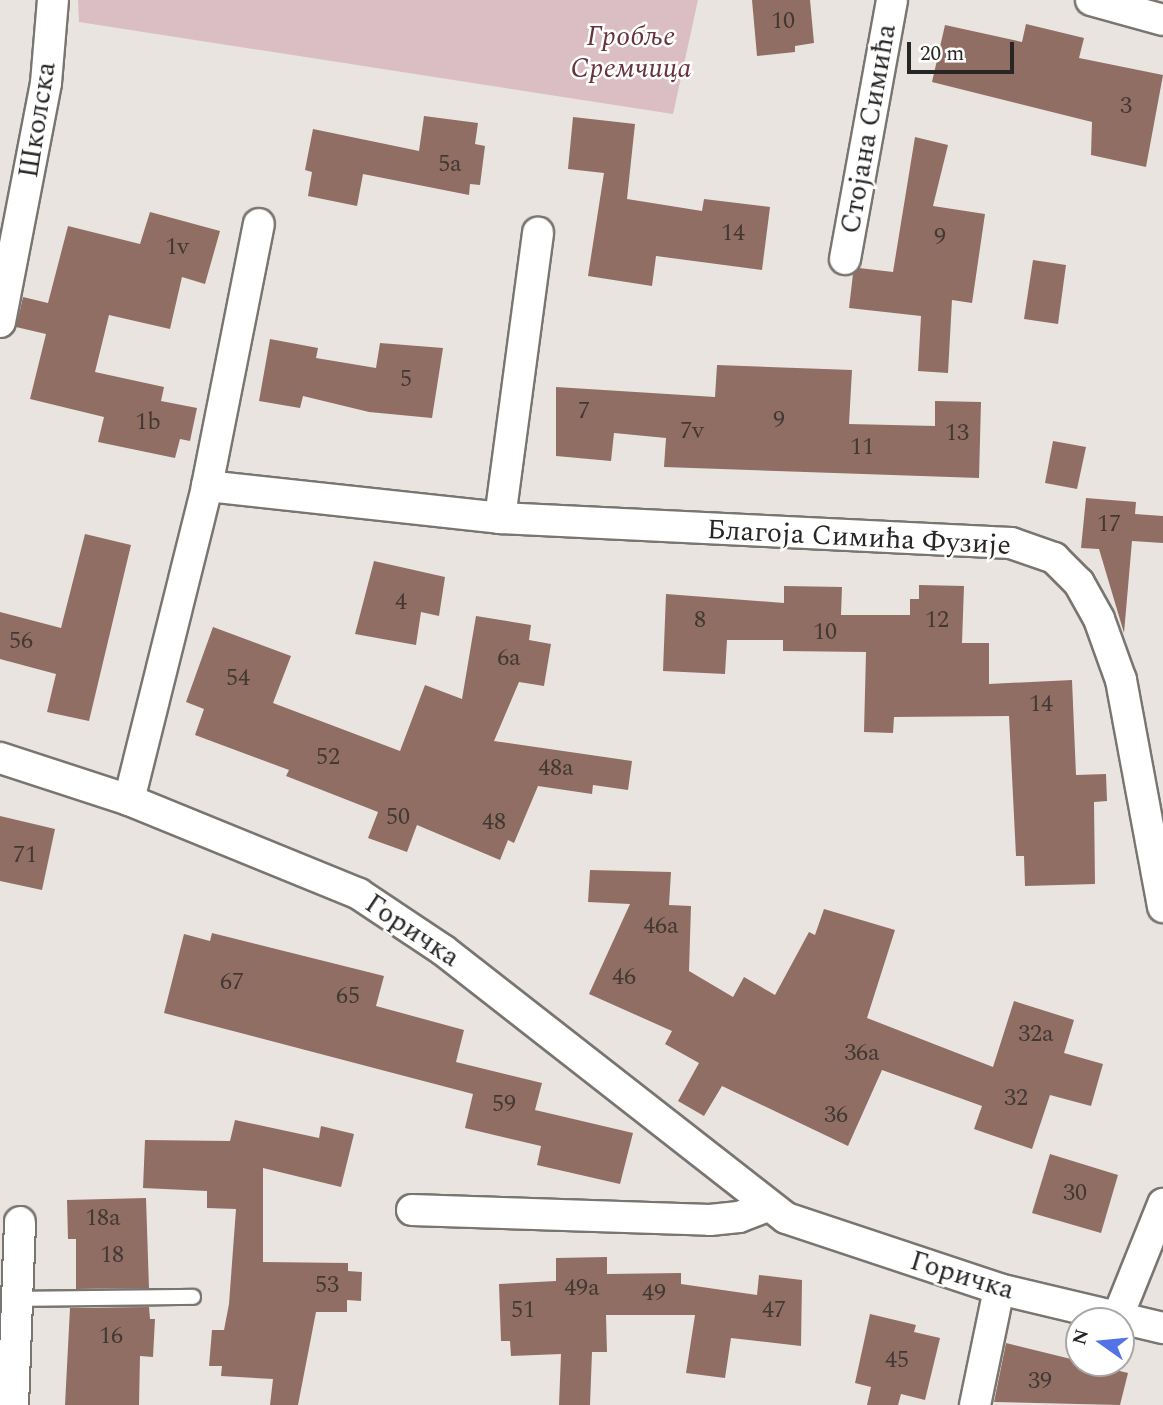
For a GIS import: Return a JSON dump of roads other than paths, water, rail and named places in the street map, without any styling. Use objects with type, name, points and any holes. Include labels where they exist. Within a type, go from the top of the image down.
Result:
[{"type":"street","name":"Школска","points":[[0,322],[46,83],[53,0]]},
{"type":"street","name":"Стојана Симића","points":[[845,259],[892,0]]},
{"type":"street","points":[[1091,0],[1163,20]]},
{"type":"street","points":[[129,800],[207,486],[259,224]]},
{"type":"street","points":[[500,518],[538,233]]},
{"type":"street","name":"Благоја Симића Фузије","points":[[207,486],[500,518],[1011,543],[1054,558],[1079,583],[1099,619],[1121,680],[1163,907]]},
{"type":"street","name":"Горичка","points":[[0,758],[129,800],[359,894],[443,950],[767,1206],[827,1234],[999,1289],[1078,1307]]},
{"type":"street","points":[[1122,1307],[1163,1204]]},
{"type":"street","points":[[412,1210],[710,1220],[767,1206]]},
{"type":"street","points":[[13,1405],[20,1222]]},
{"type":"street","points":[[975,1405],[999,1289]]},
{"type":"street","name":"Горичка","points":[[1135,1321],[1163,1328]]},
{"type":"lane","points":[[18,1298],[193,1297]]},
{"type":"park label","name":"Гробље Сремчица","points":[[631,53]]}]
